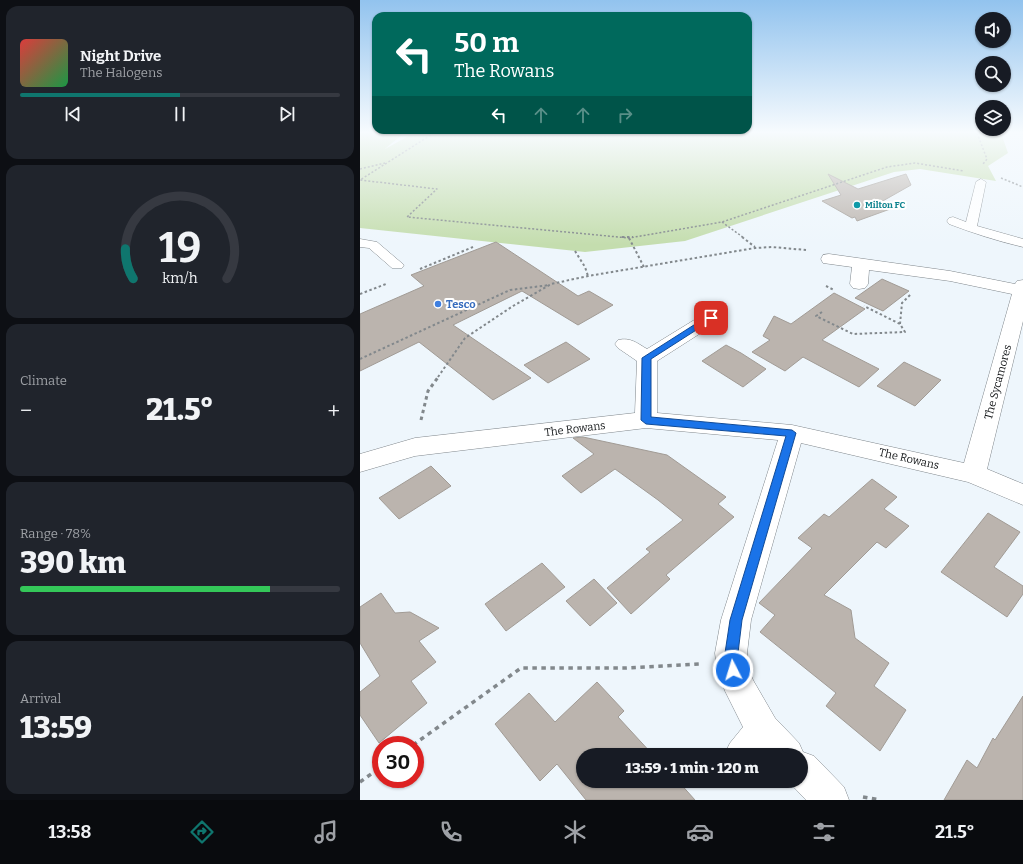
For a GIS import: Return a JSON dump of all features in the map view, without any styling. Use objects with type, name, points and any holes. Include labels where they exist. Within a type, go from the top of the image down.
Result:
[{"type":"street","name":"The Sycamores","points":[[829,259],[1022,288],[974,474]]},
{"type":"street","points":[[860,284],[861,264]]},
{"type":"street","points":[[647,358],[711,318]]},
{"type":"street","points":[[625,344],[647,358]]},
{"type":"street","points":[[646,420],[647,358]]},
{"type":"street","name":"The Rowans","points":[[360,463],[415,447],[646,420],[792,433],[974,474],[1023,495]]},
{"type":"street","points":[[780,748],[763,730],[741,691],[731,663],[731,653],[736,620],[792,433]]},
{"type":"street","points":[[748,748],[763,730]]},
{"type":"street","points":[[808,776],[831,800]]},
{"type":"lane","points":[[971,228],[981,182]]},
{"type":"lane","points":[[954,221],[1001,238],[1023,243]]},
{"type":"lane","points":[[360,243],[373,245],[397,265]]},
{"type":"path","points":[[360,180],[375,170]]},
{"type":"path","points":[[360,180],[437,188],[407,217],[629,238],[722,222],[877,170]]},
{"type":"path","points":[[961,170],[965,171]]},
{"type":"path","points":[[722,222],[755,248]]},
{"type":"path","points":[[629,238],[644,267]]},
{"type":"path","points":[[360,359],[510,290],[755,248],[772,247],[813,250]]},
{"type":"path","points":[[575,251],[585,267],[588,276]]},
{"type":"path","points":[[415,447],[428,391],[464,338],[513,306],[551,284]]},
{"type":"path","points":[[822,312],[816,316],[853,334],[905,332],[900,324],[854,301],[860,284]]},
{"type":"path","points":[[900,324],[902,303],[914,291]]},
{"type":"path","points":[[424,737],[521,668],[624,668],[731,663]]},
{"type":"path","points":[[360,782],[372,774]]},
{"type":"green space","points":[[360,170],[908,170],[894,172],[685,241],[585,252],[360,228]]},
{"type":"green space","points":[[928,170],[990,170],[996,181]]},
{"type":"building","points":[[828,174],[858,189],[906,174],[911,185],[881,202],[893,208],[857,221],[855,217],[852,218],[822,201],[841,195]]},
{"type":"building","name":"Tesco","points":[[496,242],[578,296],[589,291],[613,305],[578,325],[522,291],[453,325],[531,378],[493,400],[419,342],[360,371],[360,314],[424,286],[411,275]]},
{"type":"building","points":[[882,279],[909,291],[883,311],[855,298]]},
{"type":"building","points":[[834,293],[865,309],[822,340],[879,369],[859,387],[803,357],[785,371],[752,352],[770,340],[763,336],[774,316],[791,324]]},
{"type":"building","points":[[566,342],[590,359],[548,383],[524,365]]},
{"type":"building","points":[[726,345],[766,369],[743,387],[702,361]]},
{"type":"building","points":[[904,362],[941,380],[915,406],[877,386]]},
{"type":"building","points":[[583,437],[667,455],[726,497],[718,504],[734,517],[666,575],[670,579],[631,614],[607,588],[650,552],[646,549],[683,520],[615,469],[581,493],[562,476],[594,454],[573,438]]},
{"type":"building","points":[[431,466],[451,486],[399,519],[379,498]]},
{"type":"building","points":[[872,479],[897,497],[884,509],[909,526],[886,548],[877,542],[824,595],[851,610],[855,638],[889,663],[874,686],[906,710],[880,751],[826,706],[836,693],[760,632],[775,615],[759,603],[812,548],[798,538],[824,514],[829,517]]},
{"type":"building","points":[[988,513],[1020,532],[994,567],[1023,586],[1023,594],[1007,617],[941,572]]},
{"type":"building","points":[[542,563],[565,587],[506,631],[485,604]]},
{"type":"building","points":[[594,579],[617,603],[590,626],[566,601]]},
{"type":"building","points":[[381,593],[395,613],[410,612],[439,628],[419,641],[436,662],[411,681],[427,703],[387,736],[374,736],[360,715],[360,692],[380,676],[360,643],[360,607]]},
{"type":"building","points":[[597,682],[624,711],[618,717],[647,748],[576,748],[576,788],[557,764],[540,781],[495,724],[529,693],[555,722]]},
{"type":"building","points":[[1023,696],[1023,800],[944,800],[967,760],[977,768],[993,738],[995,740]]},
{"type":"building","points":[[576,788],[684,788],[695,800],[586,800]]},
{"type":"place","name":"Milton FC","points":[[857,205]]},
{"type":"place","name":"Tesco","points":[[438,304]]},
{"type":"route","points":[[711,318],[647,358],[646,420],[792,433],[736,620],[731,653],[733,670]]}]
